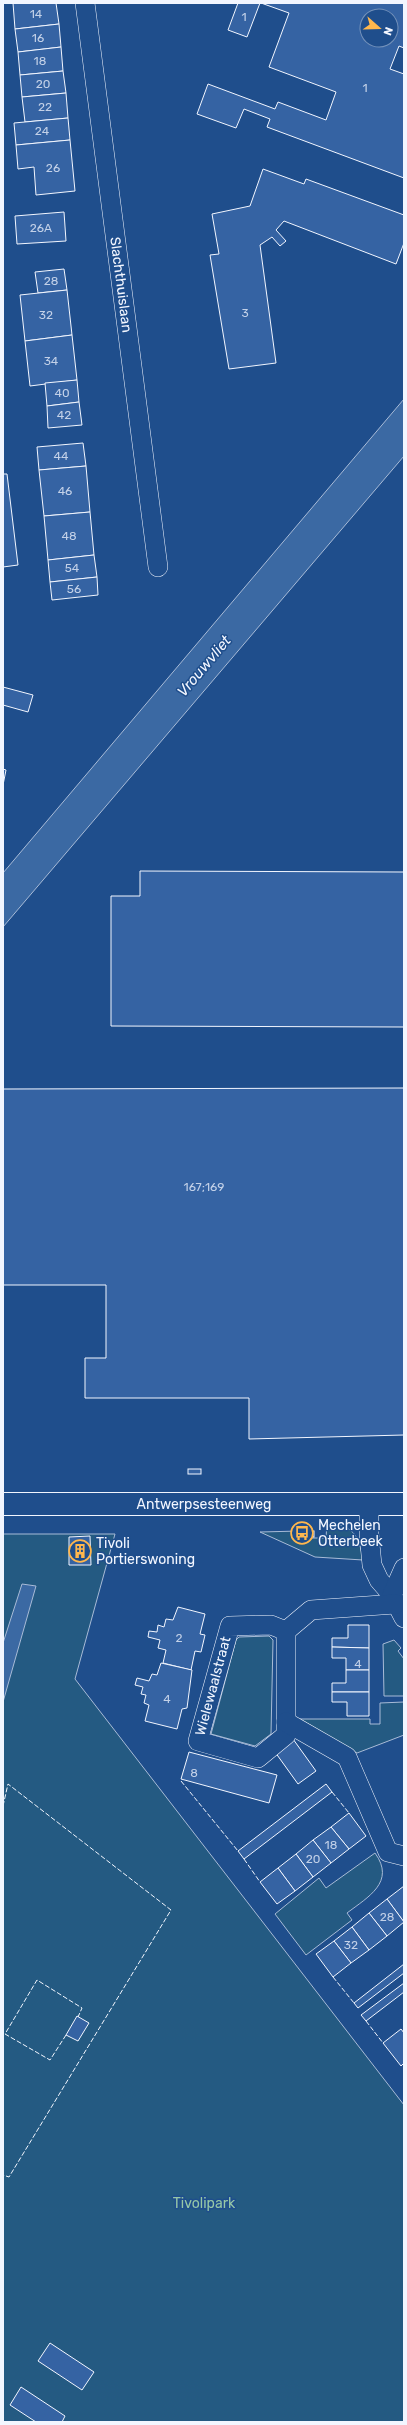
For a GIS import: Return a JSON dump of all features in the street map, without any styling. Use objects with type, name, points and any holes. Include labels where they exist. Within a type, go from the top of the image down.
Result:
[{"type":"main road","name":"Antwerpsesteenweg","points":[[3,1504],[404,1504]]},
{"type":"street","name":"Slachthuislaan","points":[[85,3],[158,567]]},
{"type":"street","points":[[369,1505],[369,1534],[372,1565],[379,1580],[397,1605]]},
{"type":"street","points":[[397,1605],[404,1568]]},
{"type":"street","points":[[286,1631],[311,1610],[397,1605]]},
{"type":"street","name":"Wielewaalstraat","points":[[271,1625],[286,1631],[286,1735],[258,1758],[198,1741],[230,1626],[271,1625]]},
{"type":"street","points":[[286,1722],[347,1757],[388,1852],[404,1856]]},
{"type":"green space","points":[[327,1523],[343,1526],[353,1533],[357,1538],[363,1560],[315,1557],[260,1532],[300,1531],[300,1538],[326,1538]]},
{"type":"green space","name":"Tivolipark","points":[[3,1534],[115,1534],[75,1679],[404,2105],[404,2422],[3,2422]]},
{"type":"green space","points":[[269,1636],[273,1640],[271,1734],[255,1746],[211,1734],[236,1640],[239,1637]]},
{"type":"green space","points":[[394,1640],[401,1648],[398,1651],[404,1659],[404,1696],[384,1696],[383,1644]]},
{"type":"green space","points":[[404,1702],[404,1735],[357,1753],[300,1719],[370,1719],[370,1724],[380,1724],[380,1703]]},
{"type":"green space","points":[[375,1853],[381,1863],[382,1872],[381,1881],[377,1888],[371,1895],[347,1913],[352,1920],[306,1955],[275,1914],[319,1878],[326,1888]]},
{"type":"water","name":"Vrouwvliet","points":[[404,399],[404,456],[3,927],[3,873]]},
{"type":"water","points":[[22,1584],[36,1586],[3,1702],[3,1643]]},
{"type":"building","points":[[13,3],[56,3],[59,24],[15,29]]},
{"type":"building","points":[[238,3],[260,3],[247,37],[228,30]]},
{"type":"building","points":[[261,3],[404,3],[404,48],[399,46],[399,8],[359,8],[359,48],[398,48],[390,69],[404,74],[404,178],[267,127],[270,119],[244,109],[236,128],[197,114],[208,84],[275,109],[278,102],[326,120],[336,92],[269,67],[289,13]]},
{"type":"building","points":[[59,24],[61,47],[18,52],[15,29]]},
{"type":"building","points":[[61,47],[63,71],[20,75],[18,52]]},
{"type":"building","points":[[63,71],[66,93],[22,97],[20,75]]},
{"type":"building","points":[[66,93],[68,118],[25,122],[22,97]]},
{"type":"building","points":[[68,118],[70,140],[16,145],[14,123]]},
{"type":"building","points":[[70,140],[75,191],[36,195],[34,167],[18,169],[16,145]]},
{"type":"building","points":[[263,169],[304,184],[306,179],[404,215],[404,243],[396,264],[284,221],[276,230],[286,241],[280,246],[272,237],[260,245],[276,363],[229,369],[210,255],[219,254],[212,214],[250,206]]},
{"type":"building","points":[[64,212],[66,241],[17,244],[15,216]]},
{"type":"building","points":[[64,269],[67,290],[38,293],[35,272]]},
{"type":"building","points":[[67,290],[72,335],[25,341],[20,295]]},
{"type":"building","points":[[72,335],[77,380],[30,386],[25,341]]},
{"type":"building","points":[[77,380],[79,402],[47,406],[45,383]]},
{"type":"building","points":[[79,402],[82,425],[48,428],[47,406]]},
{"type":"building","points":[[83,443],[86,466],[39,470],[37,447]]},
{"type":"building","points":[[86,466],[90,512],[44,516],[39,470]]},
{"type":"building","points":[[3,474],[7,474],[18,565],[3,567]]},
{"type":"building","points":[[90,512],[94,555],[48,560],[44,516]]},
{"type":"building","points":[[94,555],[97,577],[50,582],[48,560]]},
{"type":"building","points":[[97,577],[98,595],[52,600],[50,582]]},
{"type":"building","points":[[3,687],[33,695],[28,712],[3,705]]},
{"type":"building","points":[[3,769],[6,770],[3,785]]},
{"type":"building","points":[[140,871],[404,872],[404,1027],[111,1026],[111,896],[140,896]]},
{"type":"building","points":[[404,1088],[404,1435],[249,1439],[249,1398],[85,1398],[85,1358],[106,1358],[106,1285],[3,1285],[3,1089]]},
{"type":"building","points":[[188,1469],[201,1469],[201,1474],[188,1474]]},
{"type":"building","points":[[302,1531],[314,1531],[314,1537],[302,1537]]},
{"type":"building","name":"Tivoli Portierswoning","points":[[90,1536],[91,1565],[69,1565],[69,1537]]},
{"type":"building","points":[[178,1607],[205,1614],[200,1634],[205,1635],[201,1652],[195,1651],[191,1670],[163,1663],[166,1650],[158,1648],[160,1640],[148,1637],[149,1631],[157,1632],[158,1625],[164,1627],[166,1619],[173,1620]]},
{"type":"building","points":[[348,1625],[369,1625],[369,1648],[332,1647],[332,1638],[348,1638]]},
{"type":"building","points":[[332,1647],[369,1648],[369,1670],[346,1670],[346,1658],[332,1658]]},
{"type":"building","points":[[161,1663],[192,1670],[187,1708],[182,1709],[177,1729],[145,1721],[149,1705],[144,1703],[146,1695],[141,1694],[143,1687],[135,1685],[137,1678],[149,1681],[152,1674],[157,1675]]},
{"type":"building","points":[[346,1670],[369,1670],[369,1692],[332,1692],[332,1683],[346,1683]]},
{"type":"building","points":[[332,1692],[369,1692],[369,1716],[347,1716],[347,1702],[332,1702]]},
{"type":"building","points":[[293,1739],[316,1771],[298,1784],[275,1752]]},
{"type":"building","points":[[189,1752],[277,1775],[269,1803],[181,1779]]},
{"type":"building","points":[[326,1784],[332,1792],[244,1859],[238,1851]]},
{"type":"building","points":[[349,1813],[366,1836],[349,1849],[331,1827]]},
{"type":"building","points":[[331,1827],[349,1849],[331,1863],[313,1840]]},
{"type":"building","points":[[313,1840],[331,1863],[313,1877],[296,1854]]},
{"type":"building","points":[[296,1854],[313,1877],[295,1891],[278,1868]]},
{"type":"building","points":[[278,1868],[295,1891],[277,1904],[260,1882]]},
{"type":"building","points":[[404,1886],[404,1922],[387,1899]]},
{"type":"building","points":[[387,1899],[404,1922],[387,1936],[369,1913]]},
{"type":"building","points":[[369,1913],[387,1936],[369,1950],[352,1927]]},
{"type":"building","points":[[352,1927],[369,1950],[351,1963],[334,1941]]},
{"type":"building","points":[[334,1941],[351,1963],[333,1977],[316,1954]]},
{"type":"building","points":[[404,1964],[404,1973],[358,2008],[354,2003]]},
{"type":"building","points":[[404,1983],[404,1992],[366,2021],[361,2015]]},
{"type":"building","points":[[77,2016],[89,2023],[78,2041],[66,2035]]},
{"type":"building","points":[[401,2029],[404,2033],[404,2063],[401,2066],[383,2043]]},
{"type":"building","points":[[50,2343],[94,2372],[82,2390],[38,2361]]},
{"type":"building","points":[[21,2387],[65,2416],[62,2422],[36,2422],[10,2405]]},
{"type":"fence","points":[[181,1781],[238,1851]]},
{"type":"fence","points":[[3,1806],[8,1784],[171,1910],[9,2177],[3,2175]]},
{"type":"fence","points":[[332,1792],[349,1813]]},
{"type":"fence","points":[[244,1859],[260,1882]]},
{"type":"fence","points":[[333,1977],[354,2003]]},
{"type":"fence","points":[[66,2035],[50,2060],[5,2034],[37,1980],[82,2008],[78,2017]]},
{"type":"fence","points":[[366,2021],[383,2043]]},
{"type":"place","name":"Mechelen Otterbeek","points":[[302,1533]]},
{"type":"place","name":"Tivoli Portierswoning","points":[[80,1551]]}]
